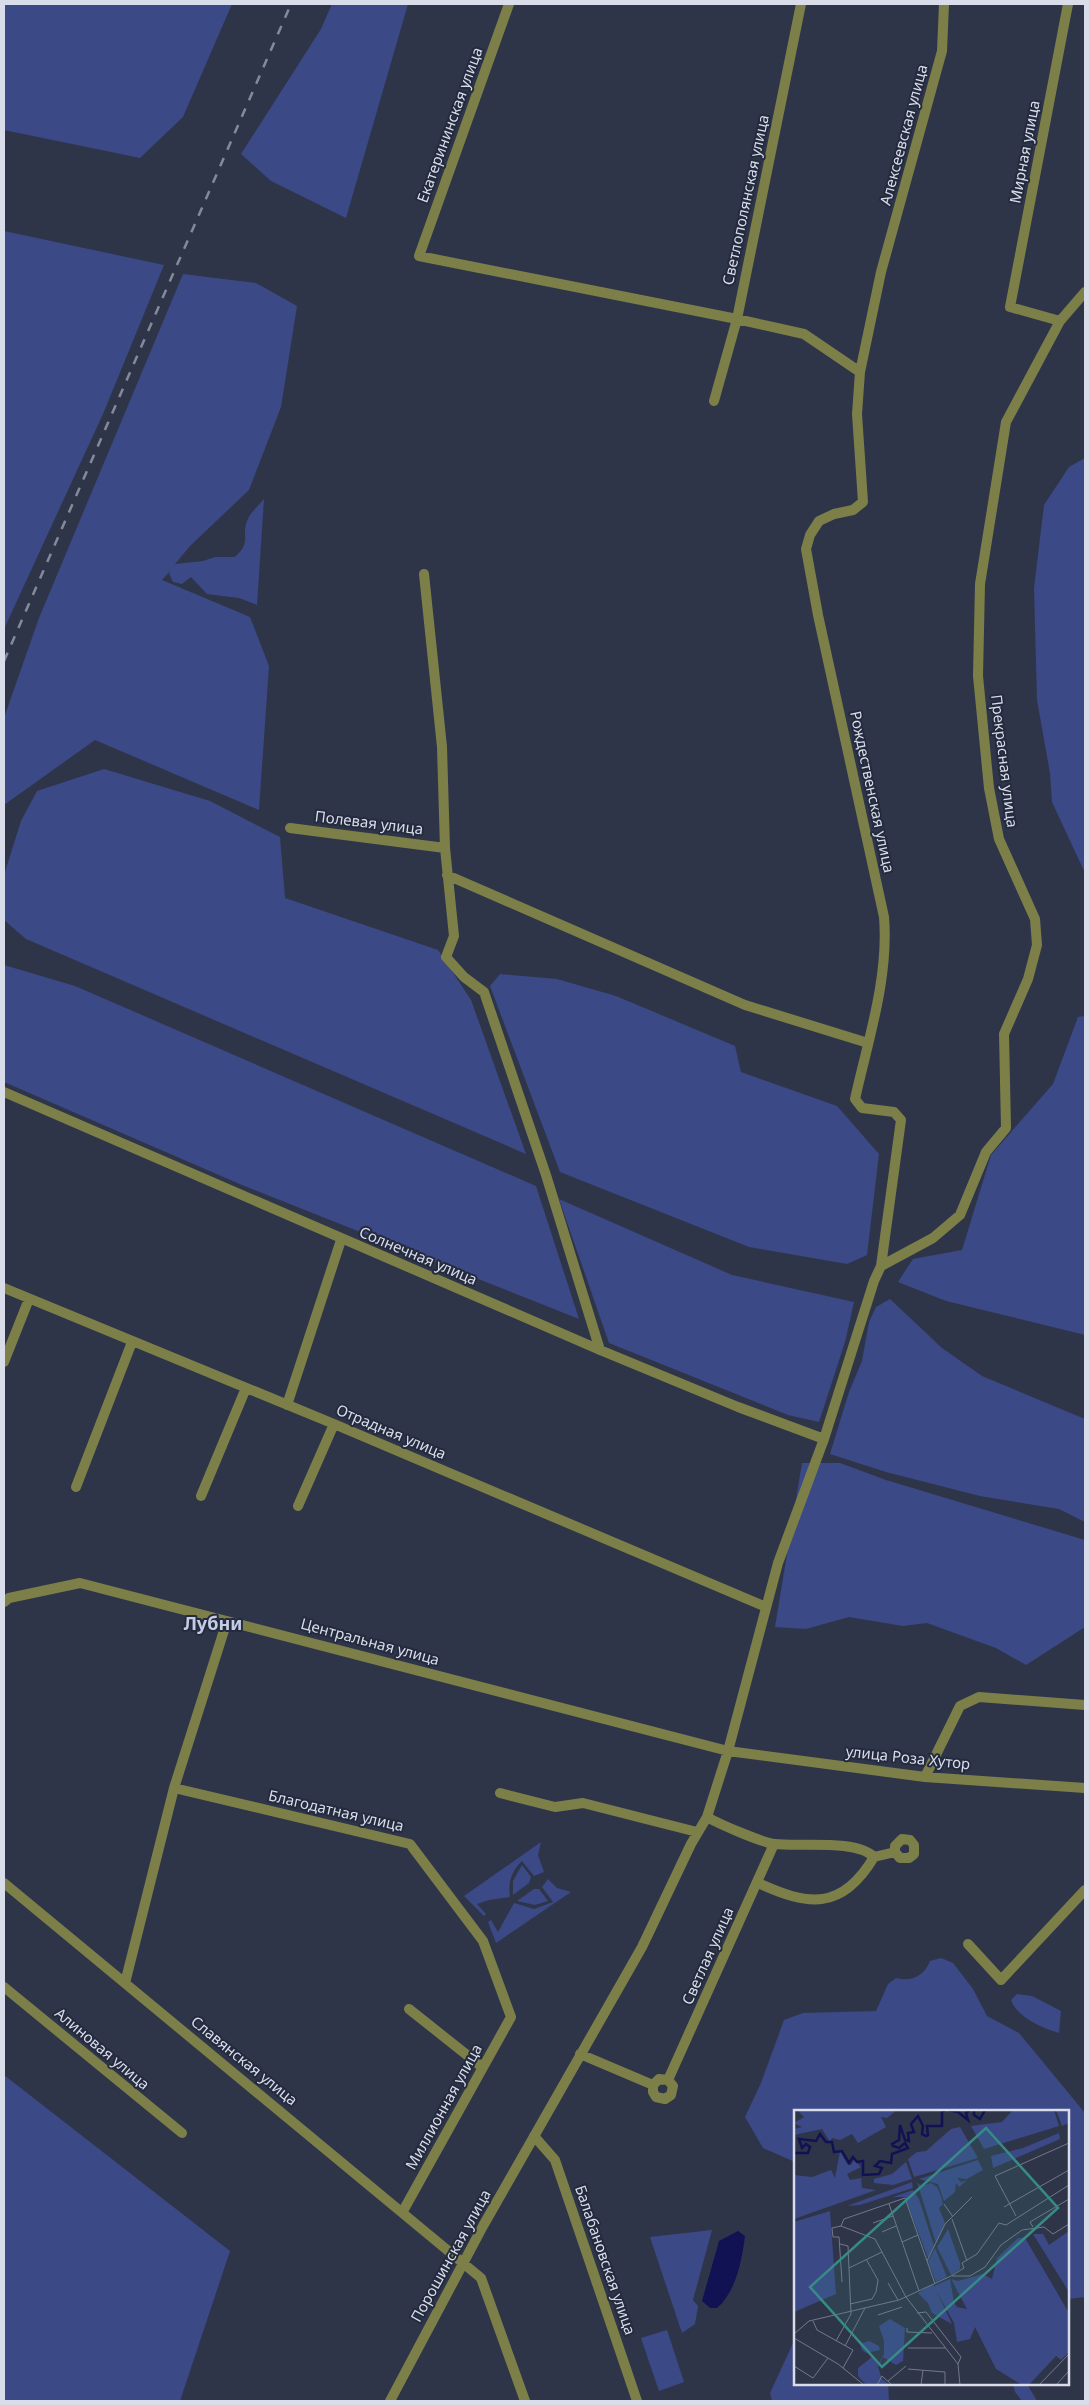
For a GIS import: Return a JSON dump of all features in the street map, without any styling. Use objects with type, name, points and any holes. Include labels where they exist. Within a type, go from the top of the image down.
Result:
[{"type":"street","name":"Екатерининская улица","points":[[509,4],[419,256],[737,319]]},
{"type":"street","name":"Светлополянская улица","points":[[714,401],[737,319],[802,4]]},
{"type":"street","name":"Алексеевская улица","points":[[806,549],[810,535],[819,521],[834,514],[853,510],[863,502],[857,414],[860,372],[881,272],[942,51],[944,4]]},
{"type":"street","name":"Мирная улица","points":[[1060,321],[1010,307],[1068,4]]},
{"type":"street","name":"Прекрасная улица","points":[[881,1266],[932,1238],[960,1215],[986,1152],[1002,1133],[1007,1122],[1004,1034],[1028,979],[1037,945],[1035,919],[999,839],[989,788],[978,676],[980,584],[1006,422],[1060,321],[1085,292]]},
{"type":"street","points":[[737,319],[804,334],[860,372]]},
{"type":"street","name":"Рождественская улица","points":[[806,549],[818,615],[884,917],[886,943],[882,974],[855,1099]]},
{"type":"street","points":[[424,574],[442,747],[445,848],[454,936],[446,957],[464,977],[484,992],[546,1175],[600,1350]]},
{"type":"street","name":"Полевая улица","points":[[290,828],[445,848]]},
{"type":"street","points":[[447,875],[745,1005],[868,1043]]},
{"type":"street","name":"Солнечная улица","points":[[4,1092],[341,1240],[600,1350],[738,1407],[824,1439]]},
{"type":"street","name":"Порошинская улица","points":[[390,2401],[536,2131],[642,1947],[697,1832],[707,1818],[728,1751],[778,1563],[824,1439],[874,1280],[881,1266],[901,1120],[894,1112],[862,1108],[855,1099]]},
{"type":"street","points":[[288,1405],[341,1240]]},
{"type":"street","name":"Отрадная улица","points":[[4,1288],[334,1424],[766,1607]]},
{"type":"street","points":[[4,1362],[29,1299]]},
{"type":"street","points":[[76,1487],[132,1342]]},
{"type":"street","points":[[202,1496],[246,1388]]},
{"type":"street","points":[[298,1506],[334,1424]]},
{"type":"street","name":"Центральная улица","points":[[4,1602],[9,1598],[80,1583],[728,1751]]},
{"type":"street","points":[[125,1983],[174,1788],[227,1621]]},
{"type":"street","points":[[926,1776],[960,1706],[979,1697],[1085,1705]]},
{"type":"street","name":"улица Роза Хутор","points":[[728,1751],[926,1776],[1085,1788]]},
{"type":"street","name":"Благодатная улица","points":[[174,1788],[410,1844],[483,1941],[512,2018]]},
{"type":"street","points":[[500,1793],[555,1807],[583,1803],[697,1832]]},
{"type":"street","points":[[707,1818],[774,1844],[808,1844],[859,1849],[874,1858]]},
{"type":"street","name":"Светлая улица","points":[[653,2085],[653,2092],[656,2097],[665,2099],[671,2095],[673,2089],[668,2080],[774,1844]]},
{"type":"street","points":[[758,1883],[804,1899],[826,1900],[834,1898],[850,1885],[874,1858],[896,1852]]},
{"type":"street","name":"Славянская улица","points":[[4,1883],[403,2211],[481,2278],[525,2401]]},
{"type":"street","points":[[968,1944],[1001,1980],[1085,1890]]},
{"type":"street","name":"Алиновая улица","points":[[4,1987],[182,2134]]},
{"type":"street","points":[[409,2009],[482,2067]]},
{"type":"street","name":"Миллионная улица","points":[[403,2211],[482,2067],[512,2018]]},
{"type":"street","points":[[580,2054],[653,2085],[659,2079],[668,2080]]},
{"type":"street","name":"Балабановская улица","points":[[536,2131],[554,2160],[637,2401]]},
{"type":"shaded area","points":[[4,4],[232,4],[183,117],[140,158],[4,130]]},
{"type":"shaded area","points":[[332,4],[408,4],[346,218],[271,181],[241,154],[321,29]]},
{"type":"shaded area","points":[[4,231],[164,265],[103,414],[4,629]]},
{"type":"shaded area","points":[[183,274],[256,283],[297,306],[281,407],[249,490],[190,546],[175,564],[203,561],[215,557],[235,557],[245,543],[245,527],[248,518],[264,499],[257,605],[239,598],[207,594],[191,577],[182,584],[173,582],[169,573],[171,570],[162,580],[250,617],[269,666],[259,810],[95,740],[4,805],[4,718],[39,618]]},
{"type":"shaded area","points":[[1085,458],[1085,873],[1052,802],[1050,773],[1037,700],[1034,588],[1044,505],[1069,467]]},
{"type":"shaded area","points":[[104,769],[210,801],[280,837],[285,898],[438,950],[471,1000],[526,1154],[26,939],[4,920],[4,875],[21,821],[37,791]]},
{"type":"shaded area","points":[[4,965],[75,986],[536,1186],[579,1319],[242,1185],[4,1082]]},
{"type":"shaded area","points":[[500,974],[557,979],[616,996],[735,1046],[741,1072],[837,1106],[879,1154],[867,1255],[847,1264],[749,1247],[560,1172],[490,986]]},
{"type":"shaded area","points":[[1085,1016],[1085,1335],[946,1301],[898,1282],[913,1259],[962,1250],[991,1155],[1053,1084],[1078,1017]]},
{"type":"shaded area","points":[[559,1199],[732,1275],[854,1302],[845,1342],[819,1422],[788,1415],[609,1343]]},
{"type":"shaded area","points":[[890,1299],[942,1348],[982,1376],[1085,1419],[1085,1522],[1059,1509],[980,1496],[886,1472],[830,1454],[849,1392],[862,1361],[869,1322],[876,1307]]},
{"type":"shaded area","points":[[802,1463],[840,1463],[886,1480],[1085,1540],[1085,1627],[1026,1665],[996,1648],[927,1623],[903,1626],[849,1617],[806,1629],[775,1627]]},
{"type":"shaded area","points":[[541,1842],[538,1855],[544,1872],[534,1876],[522,1861],[511,1877],[510,1897],[477,1904],[486,1914],[484,1916],[464,1896]]},
{"type":"shaded area","points":[[522,1865],[531,1877],[529,1883],[513,1895],[513,1881]]},
{"type":"shaded area","points":[[548,1879],[557,1888],[571,1892],[496,1943],[488,1922],[491,1920],[498,1932],[514,1903],[534,1909],[553,1902],[542,1887]]},
{"type":"shaded area","points":[[534,1889],[539,1889],[548,1901],[535,1905],[517,1901]]},
{"type":"shaded area","points":[[941,1958],[953,1963],[973,1989],[987,2016],[1019,2033],[1085,2113],[1085,2297],[1069,2299],[1069,2110],[794,2110],[794,2162],[763,2148],[745,2117],[761,2083],[784,2020],[803,2013],[876,2011],[888,1984],[896,1978],[907,1979],[917,1977],[924,1971],[930,1961]]},
{"type":"shaded area","points":[[1017,1994],[1032,1996],[1061,2011],[1059,2033],[1024,2017],[1011,2000]]},
{"type":"shaded area","points":[[4,2075],[230,2251],[180,2401],[4,2401]]},
{"type":"shaded area","points":[[712,2230],[693,2300],[698,2306],[695,2324],[682,2333],[650,2237]]},
{"type":"shaded area","points":[[738,2231],[745,2236],[737,2275],[724,2301],[717,2308],[710,2308],[702,2301],[719,2241]]},
{"type":"shaded area","points":[[667,2330],[684,2382],[659,2391],[641,2338]]},
{"type":"shaded area","points":[[794,2341],[794,2385],[888,2385],[889,2401],[772,2401],[770,2393]]},
{"type":"shaded area","points":[[1013,2385],[1028,2385],[1037,2401],[1022,2401],[1015,2392]]},
{"type":"railway","points":[[4,661],[291,4]]},
{"type":"district","name":"Лубни","points":[[213,1624]]}]
